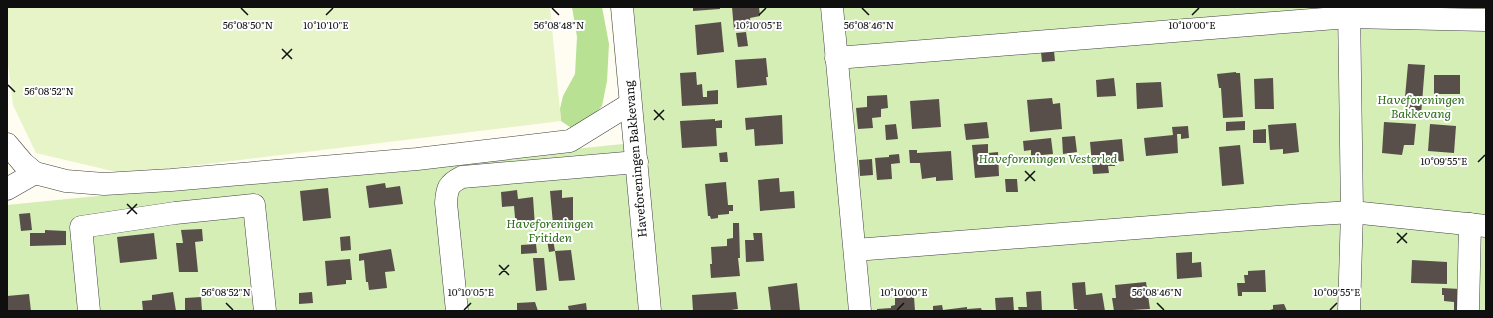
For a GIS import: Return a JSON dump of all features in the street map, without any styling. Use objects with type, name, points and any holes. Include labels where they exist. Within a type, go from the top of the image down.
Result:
[{"type":"lane","name":"Haveforeningen Bakkevang","points":[[622,7],[650,311]]},
{"type":"lane","points":[[832,7],[860,311]]},
{"type":"lane","points":[[836,58],[1349,12],[1486,20]]},
{"type":"lane","points":[[1349,12],[1352,212],[1349,311]]},
{"type":"lane","points":[[7,144],[23,163],[35,173],[66,180],[111,184],[417,159],[570,141],[630,104]]},
{"type":"lane","points":[[570,141],[573,167]]},
{"type":"lane","points":[[457,311],[446,203],[447,189],[454,181],[462,177],[636,162]]},
{"type":"lane","points":[[7,189],[35,173]]},
{"type":"lane","points":[[89,311],[81,227],[175,213],[254,205],[265,311]]},
{"type":"lane","points":[[855,250],[1295,215],[1352,212],[1478,225],[1468,311]]},
{"type":"green space","points":[[7,7],[550,7],[561,121],[125,174],[36,153],[13,105],[7,55]]},
{"type":"green space","points":[[572,7],[602,7],[609,44],[607,81],[602,106],[584,125],[573,129],[561,121],[560,109],[563,96],[575,74],[577,37]]},
{"type":"green space","name":"Haveforeningen Vesterled","points":[[610,7],[1486,7],[1486,311],[7,311],[7,205],[623,144]]},
{"type":"building","points":[[693,7],[720,7],[720,9],[693,11]]},
{"type":"building","points":[[732,7],[759,7],[760,16],[750,18],[751,28],[734,30]]},
{"type":"building","points":[[721,22],[724,52],[697,55],[695,25]]},
{"type":"building","points":[[746,32],[748,46],[738,47],[736,33]]},
{"type":"building","points":[[1054,51],[1055,61],[1042,62],[1041,52]]},
{"type":"building","points":[[766,58],[768,77],[766,77],[767,85],[737,88],[735,60]]},
{"type":"building","points":[[1408,64],[1425,65],[1421,115],[1410,114],[1410,109],[1404,108]]},
{"type":"building","points":[[696,72],[697,85],[702,84],[703,97],[707,97],[707,91],[718,90],[718,104],[682,106],[680,73]]},
{"type":"building","points":[[1240,73],[1243,117],[1223,118],[1221,88],[1219,88],[1217,74]]},
{"type":"building","points":[[1434,75],[1460,75],[1460,94],[1434,94]]},
{"type":"building","points":[[1114,78],[1116,96],[1097,97],[1096,80]]},
{"type":"building","points":[[1273,78],[1274,109],[1255,109],[1254,79]]},
{"type":"building","points":[[1161,82],[1163,107],[1137,109],[1136,83]]},
{"type":"building","points":[[887,95],[888,108],[881,109],[881,117],[872,118],[873,128],[858,129],[856,108],[867,107],[867,96]]},
{"type":"building","points":[[1052,98],[1053,104],[1060,103],[1062,129],[1030,132],[1027,100]]},
{"type":"building","points":[[939,99],[941,127],[912,129],[910,101]]},
{"type":"building","points":[[782,115],[783,144],[755,146],[754,129],[746,130],[745,118]]},
{"type":"building","points":[[715,119],[715,121],[722,120],[722,128],[716,128],[717,146],[682,148],[680,121]]},
{"type":"building","points":[[1245,121],[1245,130],[1226,131],[1226,122]]},
{"type":"building","points":[[987,122],[989,138],[966,140],[964,124]]},
{"type":"building","points":[[1384,122],[1416,124],[1414,145],[1404,145],[1402,155],[1382,153]]},
{"type":"building","points":[[1296,123],[1299,152],[1283,154],[1283,149],[1270,150],[1268,125]]},
{"type":"building","points":[[896,124],[898,139],[886,140],[885,125]]},
{"type":"building","points":[[1430,124],[1456,126],[1454,153],[1428,151]]},
{"type":"building","points":[[1188,126],[1189,138],[1181,139],[1181,134],[1177,134],[1178,153],[1146,156],[1144,138],[1173,135],[1172,127]]},
{"type":"building","points":[[1266,129],[1266,143],[1253,143],[1253,130]]},
{"type":"building","points":[[1075,136],[1077,152],[1063,154],[1062,137]]},
{"type":"building","points":[[1051,138],[1053,154],[1031,156],[1031,150],[1024,151],[1023,141]]},
{"type":"building","points":[[1122,139],[1124,161],[1115,162],[1115,166],[1108,166],[1109,173],[1093,174],[1090,142]]},
{"type":"building","points":[[988,144],[988,153],[998,152],[999,176],[975,178],[972,145]]},
{"type":"building","points":[[1240,145],[1244,184],[1222,186],[1219,147]]},
{"type":"building","points":[[909,150],[917,150],[917,153],[951,151],[953,180],[936,181],[936,177],[922,179],[920,163],[910,163]]},
{"type":"building","points":[[727,152],[728,162],[720,162],[719,153]]},
{"type":"building","points":[[899,154],[900,163],[891,164],[892,179],[877,180],[875,158],[889,157],[889,155]]},
{"type":"building","points":[[872,159],[873,175],[860,176],[859,160]]},
{"type":"building","points":[[779,178],[780,192],[794,191],[795,208],[760,211],[758,180]]},
{"type":"building","points":[[1005,179],[1017,179],[1018,192],[1006,192]]},
{"type":"building","points":[[726,182],[728,205],[733,205],[733,211],[729,211],[729,214],[718,215],[718,218],[711,219],[710,216],[708,216],[705,184]]},
{"type":"building","points":[[385,183],[386,188],[400,186],[403,204],[369,208],[366,186]]},
{"type":"building","points":[[328,188],[331,218],[303,221],[300,191]]},
{"type":"building","points":[[517,190],[518,199],[533,197],[535,227],[516,229],[514,206],[502,207],[501,192]]},
{"type":"building","points":[[562,190],[562,198],[573,197],[573,222],[553,224],[550,191]]},
{"type":"building","points":[[30,213],[32,230],[21,231],[19,214]]},
{"type":"building","points":[[733,223],[739,223],[740,258],[738,258],[740,276],[711,278],[711,247],[727,246],[727,239],[733,238]]},
{"type":"building","points":[[202,229],[203,241],[195,242],[198,272],[179,272],[176,243],[183,243],[181,230]]},
{"type":"building","points":[[45,230],[66,231],[66,245],[30,246],[30,233],[45,233]]},
{"type":"building","points":[[154,233],[157,259],[120,263],[117,237]]},
{"type":"building","points":[[753,233],[762,233],[764,261],[746,262],[745,240],[754,240]]},
{"type":"building","points":[[350,236],[351,250],[341,251],[340,237]]},
{"type":"building","points":[[553,239],[555,251],[549,252],[547,240]]},
{"type":"building","points":[[536,244],[537,253],[521,254],[521,245]]},
{"type":"building","points":[[391,249],[395,271],[385,272],[387,288],[369,290],[368,282],[366,282],[364,260],[359,261],[359,254]]},
{"type":"building","points":[[571,250],[575,280],[559,281],[555,251]]},
{"type":"building","points":[[1192,252],[1192,263],[1201,262],[1202,277],[1177,279],[1176,253]]},
{"type":"building","points":[[533,258],[544,258],[547,290],[536,291]]},
{"type":"building","points":[[350,259],[352,280],[346,280],[346,284],[327,286],[325,261]]},
{"type":"building","points":[[1412,260],[1447,262],[1447,284],[1411,283]]},
{"type":"building","points":[[1265,270],[1266,292],[1242,292],[1242,296],[1238,296],[1237,283],[1245,283],[1244,275],[1248,275],[1248,271]]},
{"type":"building","points":[[1085,282],[1086,295],[1102,293],[1105,311],[1078,311],[1077,309],[1074,309],[1072,283]]},
{"type":"building","points":[[1146,282],[1150,309],[1114,311],[1112,298],[1116,298],[1115,285]]},
{"type":"building","points":[[797,283],[800,311],[771,311],[768,287]]},
{"type":"building","points":[[1442,288],[1460,289],[1460,311],[1454,311],[1454,302],[1444,301]]},
{"type":"building","points":[[1041,291],[1042,311],[1019,311],[1018,307],[1027,307],[1026,292]]},
{"type":"building","points":[[173,292],[176,311],[143,311],[142,301],[152,300],[152,295]]},
{"type":"building","points":[[312,292],[313,303],[299,304],[299,293]]},
{"type":"building","points":[[736,292],[738,309],[724,311],[693,311],[692,295]]},
{"type":"building","points":[[29,294],[31,311],[7,311],[7,296]]},
{"type":"building","points":[[201,297],[202,311],[185,311],[185,298]]},
{"type":"building","points":[[914,297],[915,311],[877,311],[877,309],[891,308],[891,306],[895,305],[895,298]]},
{"type":"building","points":[[1013,297],[1014,311],[996,311],[995,298]]},
{"type":"building","points":[[535,302],[538,311],[517,311],[517,303]]},
{"type":"building","points":[[586,303],[587,311],[569,311],[568,306]]},
{"type":"building","points":[[1284,304],[1287,311],[1267,311],[1273,309],[1273,305]]},
{"type":"building","points":[[942,305],[943,310],[967,307],[967,309],[981,308],[982,311],[933,311],[933,306]]},
{"type":"park label","name":"Haveforeningen Fritiden","points":[[550,231]]}]
